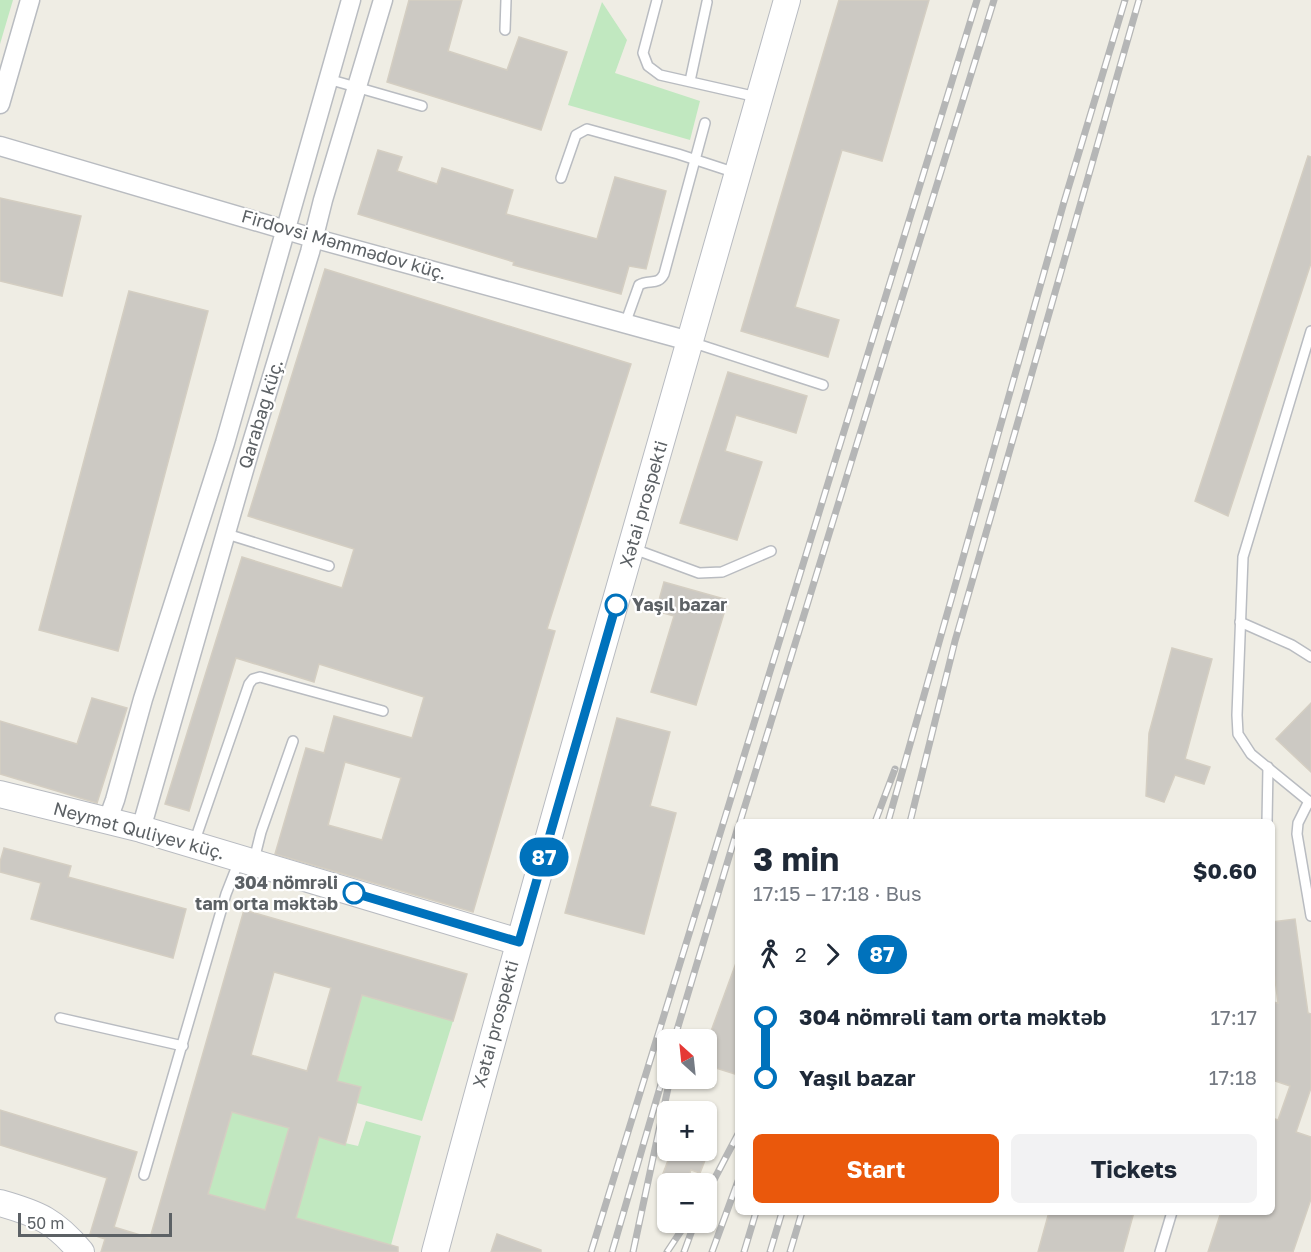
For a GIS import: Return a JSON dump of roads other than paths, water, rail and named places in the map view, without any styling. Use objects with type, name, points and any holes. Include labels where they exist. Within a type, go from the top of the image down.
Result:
[{"type":"main road","name":"Xətai prospekti","points":[[435,1252],[519,942],[787,0]]},
{"type":"main road","name":"Neymət Quliyev küç.","points":[[0,794],[141,829],[519,942]]},
{"type":"main road","points":[[0,1203],[40,1216],[58,1227],[81,1252]]},
{"type":"street","points":[[0,104],[30,0]]},
{"type":"street","name":"Qarabağ küç.","points":[[107,822],[225,443],[351,0]]},
{"type":"street","name":"Qarabağ küç.","points":[[141,829],[250,449],[383,0]]},
{"type":"street","name":"Firdovsi Məmmədov küç.","points":[[0,146],[313,238],[689,341]]},
{"type":"lane","points":[[505,30],[506,0]]},
{"type":"lane","points":[[657,0],[643,53],[648,66],[660,75],[759,97]]},
{"type":"lane","points":[[690,81],[707,2]]},
{"type":"lane","points":[[328,79],[422,105]]},
{"type":"lane","points":[[625,324],[639,285],[645,282],[656,283],[664,274],[705,123]]},
{"type":"lane","points":[[561,178],[576,135],[587,129],[694,159],[738,174]]},
{"type":"lane","points":[[1311,331],[1243,557],[1237,716],[1238,734],[1251,754],[1310,802],[1298,823],[1297,834],[1311,916]]},
{"type":"lane","points":[[689,341],[823,385]]},
{"type":"lane","points":[[227,534],[329,566]]},
{"type":"lane","points":[[632,548],[699,573],[722,572],[771,551]]},
{"type":"lane","points":[[1240,622],[1292,645],[1311,657]]},
{"type":"lane","points":[[193,845],[249,684],[254,679],[260,677],[384,711]]},
{"type":"lane","points":[[144,1175],[226,894],[247,861],[261,832],[293,741]]},
{"type":"lane","points":[[1267,819],[1269,767]]},
{"type":"lane","points":[[60,1018],[183,1046]]},
{"type":"lane","points":[[1160,1252],[1171,1215]]},
{"type":"railway","points":[[591,1252],[977,0]]},
{"type":"railway","points":[[741,819],[994,0]]},
{"type":"railway","points":[[889,819],[1064,202],[1125,0]]},
{"type":"railway","points":[[911,819],[955,641],[1139,0]]},
{"type":"railway","points":[[876,819],[895,769]]},
{"type":"railway","points":[[677,1029],[735,837]]},
{"type":"railway","points":[[612,1252],[660,1089]]},
{"type":"railway","points":[[633,1252],[668,1089]]},
{"type":"railway","points":[[717,1174],[735,1140]]},
{"type":"railway","points":[[712,1252],[735,1189]]},
{"type":"railway","points":[[744,1252],[755,1215]]},
{"type":"railway","points":[[770,1252],[781,1215]]},
{"type":"railway","points":[[790,1252],[801,1215]]},
{"type":"railway","points":[[667,1252],[680,1233]]},
{"type":"railway","points":[[684,1252],[691,1233]]},
{"type":"place","name":"Yaşıl bazar","points":[[616,605]]},
{"type":"place","name":"304 nömrəli tam orta məktəb","points":[[354,893]]}]
